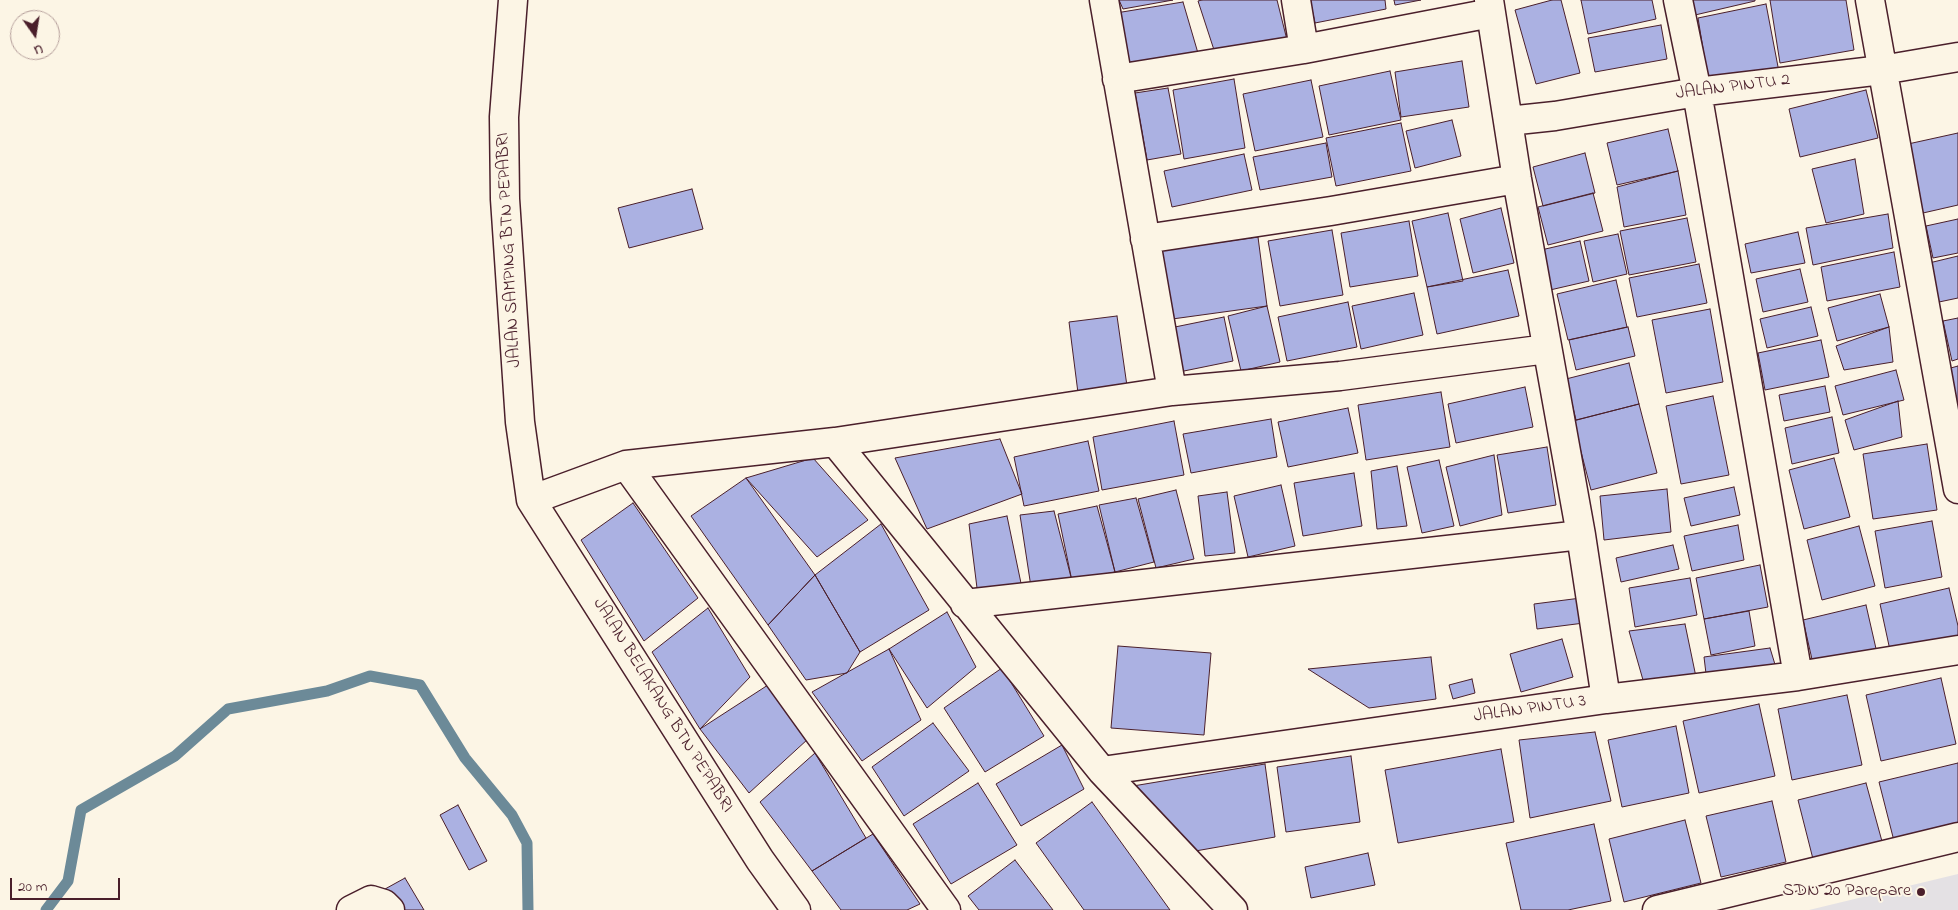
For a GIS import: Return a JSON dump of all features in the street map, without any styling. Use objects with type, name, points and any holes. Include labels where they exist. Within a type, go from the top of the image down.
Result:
[{"type":"street","name":"JALAN SAMPING BTN PEPABRI","points":[[513,0],[504,117],[505,199],[520,422],[531,500]]},
{"type":"street","points":[[1104,0],[1172,391]]},
{"type":"street","points":[[1296,0],[1304,49]]},
{"type":"street","points":[[1678,0],[1697,92],[1798,676]]},
{"type":"street","points":[[1870,0],[1958,489]]},
{"type":"street","points":[[1117,79],[1304,49],[1490,6],[1517,179],[1581,535],[1606,699]]},
{"type":"street","name":"JALAN PINTU 2","points":[[1508,121],[1555,116],[1697,92],[1882,70],[1958,57]]},
{"type":"street","points":[[1145,239],[1517,179]]},
{"type":"street","points":[[531,500],[626,465],[835,442],[1172,391],[1340,376],[1547,349]]},
{"type":"street","points":[[835,442],[1102,771],[1233,910]]},
{"type":"street","points":[[626,465],[946,910]]},
{"type":"street","name":"JALAN BELAKANG BTN PEPABRI","points":[[531,500],[760,860],[796,910]]},
{"type":"street","points":[[965,604],[1581,535]]},
{"type":"street","name":"JALAN PINTU 3","points":[[1102,771],[1606,699],[1798,676],[1958,650]]},
{"type":"street","points":[[1657,910],[1958,837]]},
{"type":"street","points":[[351,910],[371,900],[384,904],[390,910]]},
{"type":"shaded area","name":"SDN 20 Parepare","points":[[1958,874],[1958,910],[1809,910]]},
{"type":"building","points":[[1119,0],[1173,0],[1123,9]]},
{"type":"building","points":[[1277,0],[1287,40],[1215,53],[1198,1]]},
{"type":"building","points":[[1310,0],[1385,0],[1386,9],[1315,23]]},
{"type":"building","points":[[1394,0],[1421,0],[1395,5]]},
{"type":"building","points":[[1552,0],[1561,0],[1580,73],[1536,84],[1515,10]]},
{"type":"building","points":[[1581,0],[1652,0],[1656,19],[1588,34]]},
{"type":"building","points":[[1691,0],[1755,0],[1755,1],[1695,15]]},
{"type":"building","points":[[1770,0],[1846,0],[1854,50],[1780,63]]},
{"type":"building","points":[[1183,2],[1200,60],[1130,73],[1116,13]]},
{"type":"building","points":[[1766,4],[1779,72],[1709,86],[1698,18]]},
{"type":"building","points":[[1661,25],[1667,59],[1595,72],[1588,38]]},
{"type":"building","points":[[1462,61],[1469,107],[1401,117],[1395,72]]},
{"type":"building","points":[[1390,71],[1401,120],[1329,135],[1319,86]]},
{"type":"building","points":[[1234,79],[1245,148],[1184,159],[1173,90]]},
{"type":"building","points":[[1311,80],[1323,137],[1255,151],[1243,94]]},
{"type":"building","points":[[1168,88],[1181,154],[1147,160],[1135,93]]},
{"type":"building","points":[[1866,90],[1878,138],[1800,157],[1789,109]]},
{"type":"building","points":[[1452,120],[1461,156],[1415,168],[1406,131]]},
{"type":"building","points":[[1401,123],[1411,171],[1336,186],[1326,138]]},
{"type":"building","points":[[1668,129],[1678,171],[1617,185],[1607,143]]},
{"type":"building","points":[[1958,133],[1958,205],[1923,213],[1908,144]]},
{"type":"building","points":[[1326,143],[1332,177],[1260,190],[1253,157]]},
{"type":"building","points":[[1585,153],[1595,193],[1543,206],[1533,167]]},
{"type":"building","points":[[1244,154],[1252,190],[1172,207],[1164,171]]},
{"type":"building","points":[[1855,159],[1864,214],[1826,223],[1812,169]]},
{"type":"building","points":[[1678,171],[1686,215],[1624,227],[1617,187]]},
{"type":"building","points":[[692,189],[703,229],[629,248],[618,208]]},
{"type":"building","points":[[1593,193],[1603,231],[1548,245],[1538,207]]},
{"type":"building","points":[[1501,208],[1514,263],[1473,273],[1460,219]]},
{"type":"building","points":[[1448,213],[1463,281],[1427,287],[1412,221]]},
{"type":"building","points":[[1888,214],[1893,248],[1813,265],[1806,228]]},
{"type":"building","points":[[1687,218],[1696,262],[1629,275],[1620,231]]},
{"type":"building","points":[[1958,219],[1958,253],[1933,258],[1926,226]]},
{"type":"building","points":[[1409,221],[1418,276],[1350,287],[1341,233]]},
{"type":"building","points":[[1332,230],[1343,295],[1280,306],[1268,241]]},
{"type":"building","points":[[1798,232],[1805,263],[1751,273],[1745,244]]},
{"type":"building","points":[[1618,234],[1627,274],[1593,282],[1584,241]]},
{"type":"building","points":[[1258,237],[1267,306],[1165,320],[1156,251]]},
{"type":"building","points":[[1580,241],[1589,281],[1550,290],[1541,250]]},
{"type":"building","points":[[1894,252],[1900,287],[1827,301],[1821,267]]},
{"type":"building","points":[[1958,256],[1958,298],[1939,302],[1929,263]]},
{"type":"building","points":[[1699,264],[1707,303],[1637,317],[1629,278]]},
{"type":"building","points":[[1800,269],[1808,302],[1763,312],[1756,279]]},
{"type":"building","points":[[1508,270],[1519,316],[1437,334],[1427,287]]},
{"type":"building","points":[[1616,280],[1627,327],[1568,340],[1557,294]]},
{"type":"building","points":[[1414,293],[1423,335],[1361,349],[1352,306]]},
{"type":"building","points":[[1880,294],[1889,327],[1837,341],[1828,308]]},
{"type":"building","points":[[1348,302],[1357,347],[1287,361],[1278,317]]},
{"type":"building","points":[[1267,306],[1280,362],[1241,371],[1228,316]]},
{"type":"building","points":[[1811,307],[1818,336],[1767,348],[1760,319]]},
{"type":"building","points":[[1710,309],[1723,382],[1666,393],[1652,320]]},
{"type":"building","points":[[1117,316],[1127,386],[1078,393],[1069,322]]},
{"type":"building","points":[[1224,317],[1233,361],[1179,372],[1170,328]]},
{"type":"building","points":[[1958,318],[1958,359],[1952,361],[1943,321]]},
{"type":"building","points":[[1628,327],[1635,356],[1576,370],[1569,340]]},
{"type":"building","points":[[1889,327],[1893,362],[1844,370],[1836,346]]},
{"type":"building","points":[[1821,340],[1829,377],[1765,390],[1758,353]]},
{"type":"building","points":[[1629,363],[1639,404],[1576,420],[1566,379]]},
{"type":"building","points":[[1958,366],[1958,411],[1951,413],[1940,371]]},
{"type":"building","points":[[1896,370],[1904,400],[1843,415],[1835,386]]},
{"type":"building","points":[[1825,386],[1830,412],[1784,421],[1779,395]]},
{"type":"building","points":[[1525,387],[1533,427],[1456,443],[1448,404]]},
{"type":"building","points":[[1441,392],[1450,447],[1366,460],[1358,405]]},
{"type":"building","points":[[1713,396],[1729,475],[1681,484],[1666,406]]},
{"type":"building","points":[[1898,401],[1902,437],[1854,450],[1845,420]]},
{"type":"building","points":[[1639,404],[1657,473],[1591,490],[1573,421]]},
{"type":"building","points":[[1348,408],[1358,453],[1288,467],[1278,422]]},
{"type":"building","points":[[1832,417],[1839,453],[1792,464],[1785,428]]},
{"type":"building","points":[[1271,419],[1277,457],[1191,473],[1183,434]]},
{"type":"building","points":[[1174,421],[1184,475],[1102,490],[1093,437]]},
{"type":"building","points":[[1000,439],[1022,494],[927,529],[895,458]]},
{"type":"building","points":[[1088,441],[1099,491],[1024,506],[1014,457]]},
{"type":"building","points":[[1927,444],[1937,510],[1873,519],[1863,454]]},
{"type":"building","points":[[1547,447],[1556,505],[1508,513],[1497,455]]},
{"type":"building","points":[[1494,455],[1502,515],[1460,526],[1446,467]]},
{"type":"building","points":[[813,458],[868,520],[817,557],[746,478]]},
{"type":"building","points":[[1834,458],[1850,517],[1804,529],[1789,470]]},
{"type":"building","points":[[1439,460],[1454,526],[1422,533],[1407,467]]},
{"type":"building","points":[[1397,466],[1407,526],[1377,529],[1371,471]]},
{"type":"building","points":[[1354,473],[1362,526],[1303,536],[1294,483]]},
{"type":"building","points":[[746,478],[815,575],[768,625],[691,516]]},
{"type":"building","points":[[1281,485],[1295,546],[1248,557],[1234,496]]},
{"type":"building","points":[[1734,487],[1740,515],[1691,526],[1684,498]]},
{"type":"building","points":[[1667,489],[1671,532],[1604,540],[1600,496]]},
{"type":"building","points":[[1176,490],[1194,559],[1156,568],[1138,499]]},
{"type":"building","points":[[1227,492],[1235,553],[1205,556],[1198,496]]},
{"type":"building","points":[[1136,498],[1154,562],[1115,572],[1099,505]]},
{"type":"building","points":[[633,503],[698,598],[644,641],[581,540]]},
{"type":"building","points":[[1097,506],[1115,572],[1072,581],[1058,514]]},
{"type":"building","points":[[1054,511],[1072,581],[1031,587],[1020,515]]},
{"type":"building","points":[[1007,516],[1022,588],[977,588],[969,524]]},
{"type":"building","points":[[1932,521],[1942,577],[1885,588],[1875,531]]},
{"type":"building","points":[[881,524],[929,610],[860,652],[815,575]]},
{"type":"building","points":[[1738,525],[1744,560],[1692,571],[1684,536]]},
{"type":"building","points":[[1859,526],[1875,586],[1822,600],[1807,540]]},
{"type":"building","points":[[1673,545],[1679,569],[1621,582],[1616,558]]},
{"type":"building","points":[[1760,565],[1768,607],[1704,619],[1696,578]]},
{"type":"building","points":[[815,575],[860,652],[847,673],[806,680],[768,625]]},
{"type":"building","points":[[1690,578],[1697,615],[1635,627],[1629,588]]},
{"type":"building","points":[[1949,588],[1958,626],[1958,639],[1891,655],[1880,604]]},
{"type":"building","points":[[1581,598],[1584,623],[1537,629],[1534,604]]},
{"type":"building","points":[[1866,605],[1877,653],[1814,668],[1803,620]]},
{"type":"building","points":[[708,608],[750,677],[700,729],[652,652]]},
{"type":"building","points":[[1749,611],[1755,646],[1711,655],[1704,619]]},
{"type":"building","points":[[947,612],[976,667],[927,708],[889,649]]},
{"type":"building","points":[[1685,624],[1696,677],[1645,687],[1629,631]]},
{"type":"building","points":[[1562,639],[1573,677],[1521,692],[1510,654]]},
{"type":"building","points":[[1118,646],[1211,653],[1204,735],[1111,728]]},
{"type":"building","points":[[1770,648],[1777,671],[1707,682],[1704,657]]},
{"type":"building","points":[[889,649],[921,720],[862,761],[812,692]]},
{"type":"building","points":[[1431,657],[1436,699],[1369,708],[1308,669]]},
{"type":"building","points":[[1002,668],[1044,736],[985,772],[944,708]]},
{"type":"building","points":[[1941,678],[1956,744],[1881,761],[1866,695]]},
{"type":"building","points":[[1472,679],[1475,693],[1453,699],[1449,685]]},
{"type":"building","points":[[768,685],[808,739],[749,793],[700,729]]},
{"type":"building","points":[[1847,695],[1862,765],[1792,780],[1778,709]]},
{"type":"building","points":[[1759,704],[1775,776],[1699,793],[1683,721]]},
{"type":"building","points":[[933,723],[969,771],[904,816],[872,767]]},
{"type":"building","points":[[1676,726],[1689,793],[1622,807],[1608,740]]},
{"type":"building","points":[[1595,732],[1611,801],[1530,818],[1519,740]]},
{"type":"building","points":[[1062,745],[1084,789],[1021,826],[996,784]]},
{"type":"building","points":[[1501,749],[1514,822],[1398,843],[1385,770]]},
{"type":"building","points":[[815,753],[866,838],[812,871],[760,802]]},
{"type":"building","points":[[1351,756],[1360,822],[1286,832],[1277,767]]},
{"type":"building","points":[[1958,763],[1958,825],[1894,841],[1879,782]]},
{"type":"building","points":[[1265,764],[1275,837],[1184,853],[1127,787]]},
{"type":"building","points":[[978,783],[1017,845],[951,884],[913,824]]},
{"type":"building","points":[[1866,783],[1883,845],[1814,863],[1798,800]]},
{"type":"building","points":[[1772,801],[1786,862],[1721,877],[1706,816]]},
{"type":"building","points":[[1092,802],[1170,910],[1084,910],[1036,843]]},
{"type":"building","points":[[458,805],[487,861],[469,870],[440,815]]},
{"type":"building","points":[[1685,820],[1701,883],[1624,902],[1609,839]]},
{"type":"building","points":[[1594,824],[1611,901],[1568,910],[1521,910],[1506,843]]},
{"type":"building","points":[[873,834],[920,904],[907,910],[841,910],[812,871]]},
{"type":"building","points":[[1368,853],[1375,885],[1311,898],[1305,867]]},
{"type":"building","points":[[1015,860],[1053,910],[979,910],[968,896]]},
{"type":"building","points":[[405,878],[424,910],[347,910]]},
{"type":"waterway","points":[[46,910],[68,881],[81,810],[175,756],[228,709],[327,691],[370,676],[420,685],[465,758],[512,815],[527,843],[528,910]]},
{"type":"place","name":"SDN 20 Parepare","points":[[1921,892]]}]
